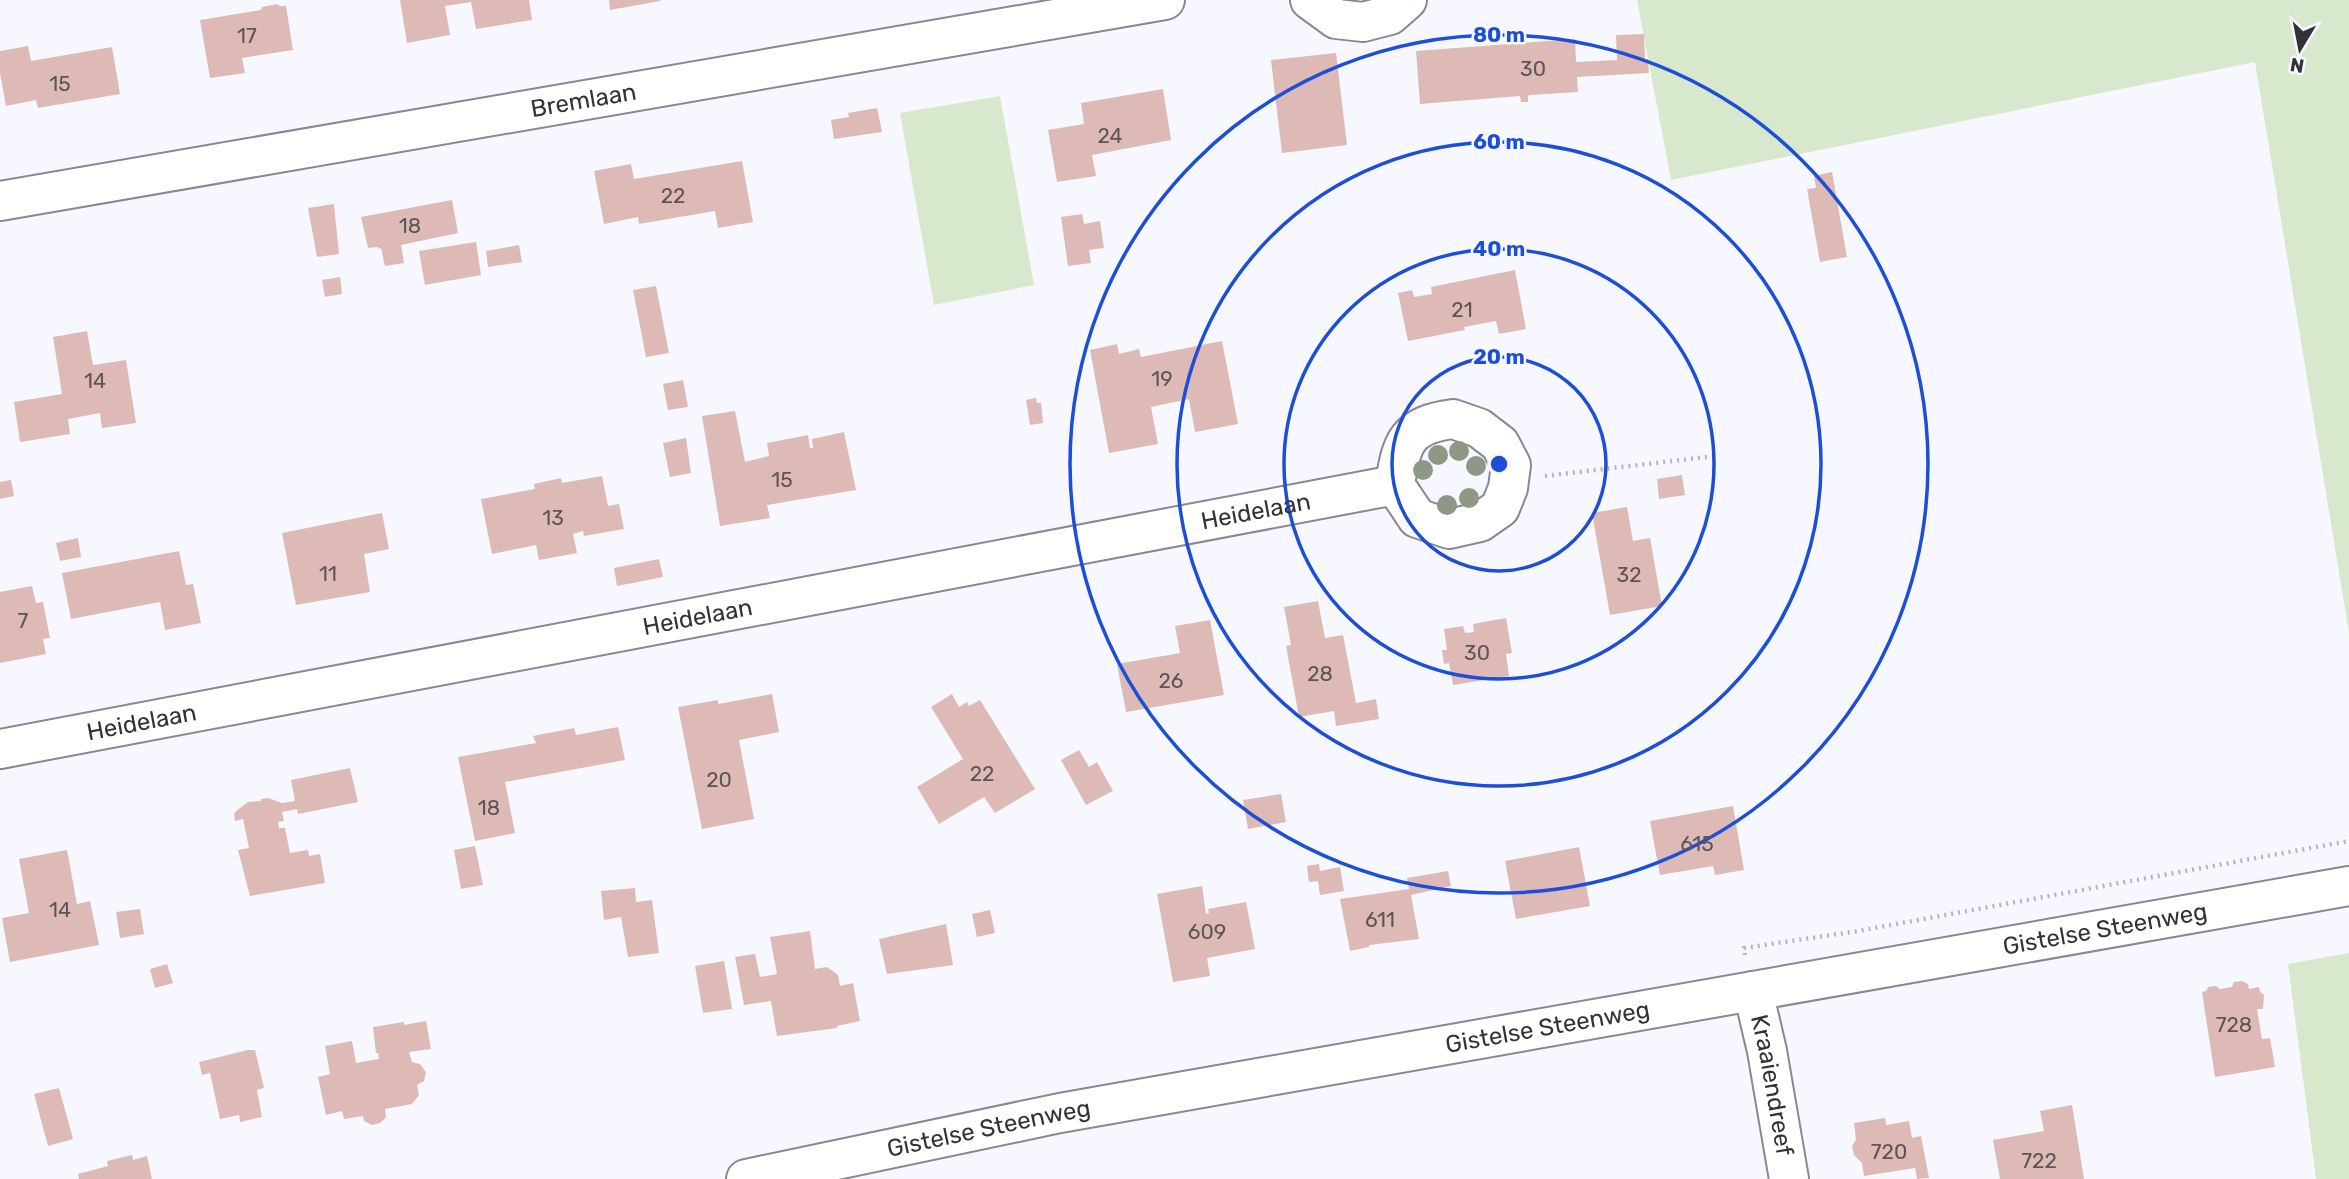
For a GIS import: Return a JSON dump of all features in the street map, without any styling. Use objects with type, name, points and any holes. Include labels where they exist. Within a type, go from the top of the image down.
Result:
[{"type":"street","name":"Bremlaan","points":[[0,201],[1116,4],[1166,0]]},
{"type":"street","points":[[1310,0],[1336,19],[1363,22],[1390,15],[1408,0]]},
{"type":"street","points":[[1453,419],[1479,428],[1500,444],[1511,464],[1500,508],[1480,522],[1449,529],[1417,518],[1395,485],[1399,456],[1408,439],[1428,422],[1453,419]]},
{"type":"street","name":"Heidelaan","points":[[0,748],[1395,485]]},
{"type":"street","name":"Gistelse Steenweg","points":[[746,1179],[1060,1113],[2349,886]]},
{"type":"street","name":"Kraaiendreef","points":[[1753,991],[1767,1051],[1789,1179]]},
{"type":"path","points":[[1509,480],[1715,456]]},
{"type":"path","points":[[1753,991],[1744,948],[1858,931],[2349,841]]},
{"type":"green space","points":[[1637,0],[2349,0],[2349,633],[2255,62],[1671,180]]},
{"type":"green space","points":[[1000,96],[1034,285],[934,305],[900,113]]},
{"type":"green space","points":[[2349,953],[2349,1179],[2316,1179],[2288,964]]},
{"type":"building","points":[[400,0],[529,0],[532,20],[476,29],[471,2],[445,6],[450,35],[407,43]]},
{"type":"building","points":[[609,0],[660,0],[660,1],[610,10]]},
{"type":"building","points":[[277,4],[286,6],[293,50],[242,58],[245,73],[210,78],[200,20],[261,10],[262,7]]},
{"type":"building","points":[[1644,34],[1645,59],[1648,59],[1649,73],[1577,77],[1578,92],[1530,95],[1528,102],[1521,102],[1520,96],[1420,104],[1416,51],[1575,39],[1576,62],[1617,60],[1616,35]]},
{"type":"building","points":[[28,46],[31,61],[112,47],[120,94],[38,108],[36,100],[6,106],[0,73],[0,51]]},
{"type":"building","points":[[1336,53],[1347,145],[1282,153],[1271,60]]},
{"type":"building","points":[[1163,89],[1171,140],[1092,155],[1096,176],[1057,182],[1048,130],[1084,124],[1081,103]]},
{"type":"building","points":[[877,108],[882,132],[834,139],[831,120],[849,117],[848,113]]},
{"type":"building","points":[[742,161],[753,222],[718,228],[715,211],[639,224],[638,217],[604,224],[594,171],[631,164],[634,179]]},
{"type":"building","points":[[1832,172],[1847,257],[1820,262],[1807,189],[1816,188],[1814,176]]},
{"type":"building","points":[[452,200],[458,233],[401,245],[404,263],[385,266],[381,248],[368,248],[361,217]]},
{"type":"building","points":[[334,204],[339,254],[317,257],[308,208]]},
{"type":"building","points":[[1082,214],[1084,224],[1100,221],[1104,248],[1089,250],[1091,263],[1068,266],[1061,217]]},
{"type":"building","points":[[476,242],[481,275],[425,285],[419,251]]},
{"type":"building","points":[[519,245],[522,262],[488,267],[486,251]]},
{"type":"building","points":[[1515,270],[1526,329],[1499,334],[1496,321],[1408,341],[1398,293],[1412,290],[1414,297],[1432,294],[1431,287]]},
{"type":"building","points":[[340,277],[342,294],[325,297],[322,280]]},
{"type":"building","points":[[656,286],[669,353],[646,357],[633,290]]},
{"type":"building","points":[[87,331],[93,365],[126,360],[136,423],[102,428],[100,413],[68,419],[70,434],[20,442],[14,402],[62,394],[53,337]]},
{"type":"building","points":[[1222,341],[1238,424],[1195,432],[1189,399],[1151,407],[1158,444],[1109,453],[1090,350],[1117,344],[1119,354],[1139,349],[1141,357]]},
{"type":"building","points":[[683,380],[688,407],[668,410],[663,384]]},
{"type":"building","points":[[1036,398],[1037,403],[1041,403],[1043,423],[1030,425],[1026,400]]},
{"type":"building","points":[[735,411],[745,462],[769,456],[767,443],[808,435],[810,448],[813,448],[812,439],[844,432],[856,490],[767,505],[770,518],[720,526],[702,416]]},
{"type":"building","points":[[686,438],[691,473],[670,477],[663,443]]},
{"type":"building","points":[[1682,475],[1685,495],[1659,499],[1657,479]]},
{"type":"building","points":[[602,476],[608,506],[619,504],[624,529],[584,536],[583,531],[573,534],[577,553],[539,560],[536,545],[492,554],[481,499],[535,489],[534,484],[561,478],[562,483]]},
{"type":"building","points":[[11,480],[14,496],[0,499],[0,482]]},
{"type":"building","points":[[1627,507],[1633,541],[1650,538],[1662,606],[1610,615],[1592,513]]},
{"type":"building","points":[[382,513],[389,549],[364,554],[370,592],[296,605],[282,533]]},
{"type":"building","points":[[78,538],[81,557],[60,561],[56,543]]},
{"type":"building","points":[[179,551],[186,585],[193,584],[201,623],[165,630],[160,602],[71,619],[62,573]]},
{"type":"building","points":[[659,559],[663,577],[617,586],[614,568]]},
{"type":"building","points":[[32,586],[36,603],[43,602],[50,638],[43,639],[46,654],[0,663],[0,592]]},
{"type":"building","points":[[1318,601],[1325,638],[1343,635],[1356,703],[1376,699],[1379,719],[1336,726],[1334,711],[1299,717],[1286,646],[1291,645],[1284,607]]},
{"type":"building","points":[[1506,618],[1512,653],[1506,654],[1509,676],[1453,685],[1449,663],[1444,664],[1442,650],[1447,650],[1444,629],[1463,626],[1465,633],[1474,632],[1473,624]]},
{"type":"building","points":[[1210,620],[1224,695],[1126,712],[1117,664],[1180,653],[1175,626]]},
{"type":"building","points":[[772,694],[779,732],[739,740],[754,819],[702,829],[678,707],[718,700],[718,704]]},
{"type":"building","points":[[952,694],[959,707],[967,702],[969,706],[980,700],[1035,789],[995,813],[984,797],[939,824],[917,787],[963,759],[931,707]]},
{"type":"building","points":[[618,727],[625,760],[505,782],[515,833],[475,841],[458,757],[536,743],[533,736],[574,728],[576,735]]},
{"type":"building","points":[[1079,750],[1089,767],[1097,762],[1113,791],[1086,805],[1061,760]]},
{"type":"building","points":[[350,768],[358,802],[298,814],[297,809],[282,812],[284,821],[278,822],[279,828],[285,828],[290,853],[308,850],[309,856],[320,854],[325,883],[250,896],[238,850],[249,848],[243,819],[235,821],[236,811],[248,802],[261,799],[268,798],[282,803],[295,801],[291,780]]},
{"type":"building","points":[[1281,794],[1286,822],[1248,829],[1243,800]]},
{"type":"building","points":[[1733,806],[1744,870],[1715,875],[1713,866],[1660,875],[1650,821]]},
{"type":"building","points":[[475,846],[483,885],[461,889],[454,850]]},
{"type":"building","points":[[1579,847],[1590,906],[1516,919],[1505,861]]},
{"type":"building","points":[[67,850],[77,904],[90,901],[99,945],[10,962],[2,918],[29,913],[19,859]]},
{"type":"building","points":[[1319,864],[1320,871],[1340,867],[1344,891],[1320,895],[1318,881],[1309,882],[1307,866]]},
{"type":"building","points":[[1448,871],[1451,886],[1411,895],[1419,939],[1369,945],[1350,951],[1340,899],[1409,889],[1407,878]]},
{"type":"building","points":[[1202,886],[1206,914],[1209,913],[1208,909],[1246,902],[1255,949],[1207,958],[1210,976],[1173,982],[1157,894]]},
{"type":"building","points":[[635,888],[636,902],[652,900],[659,953],[628,957],[621,917],[604,920],[601,891]]},
{"type":"building","points":[[140,909],[144,934],[120,938],[116,912]]},
{"type":"building","points":[[990,910],[995,933],[977,937],[972,914]]},
{"type":"building","points":[[946,924],[953,965],[887,974],[879,939]]},
{"type":"building","points":[[810,931],[815,969],[827,967],[838,975],[840,986],[853,983],[860,1021],[837,1028],[777,1036],[771,1001],[744,1005],[735,957],[755,954],[760,977],[777,974],[770,937]]},
{"type":"building","points":[[724,961],[732,1009],[703,1013],[695,966]]},
{"type":"building","points":[[167,964],[173,983],[155,988],[150,969]]},
{"type":"building","points":[[2242,981],[2248,984],[2249,989],[2259,987],[2264,995],[2263,1009],[2257,1009],[2262,1039],[2270,1038],[2275,1067],[2215,1077],[2202,992],[2208,987],[2232,987],[2234,982]]},
{"type":"building","points":[[426,1021],[431,1049],[409,1052],[412,1062],[420,1064],[426,1072],[424,1081],[417,1085],[419,1095],[412,1104],[385,1109],[386,1117],[380,1123],[372,1125],[364,1121],[363,1116],[344,1119],[342,1111],[326,1115],[318,1077],[330,1074],[325,1046],[352,1041],[356,1063],[379,1059],[373,1027]]},
{"type":"building","points":[[255,1050],[264,1088],[257,1090],[262,1117],[240,1122],[239,1115],[220,1119],[210,1073],[202,1075],[199,1062]]},
{"type":"building","points":[[59,1088],[73,1139],[48,1146],[34,1094]]},
{"type":"building","points":[[2072,1105],[2084,1179],[2000,1179],[1993,1140],[2044,1131],[2040,1111]]},
{"type":"building","points":[[1885,1118],[1886,1125],[1909,1121],[1912,1138],[1921,1136],[1929,1178],[1917,1179],[1915,1168],[1864,1176],[1862,1163],[1854,1155],[1852,1146],[1856,1140],[1854,1123]]},
{"type":"building","points":[[132,1155],[133,1160],[147,1156],[152,1179],[79,1179],[78,1174],[108,1166],[107,1161]]}]
